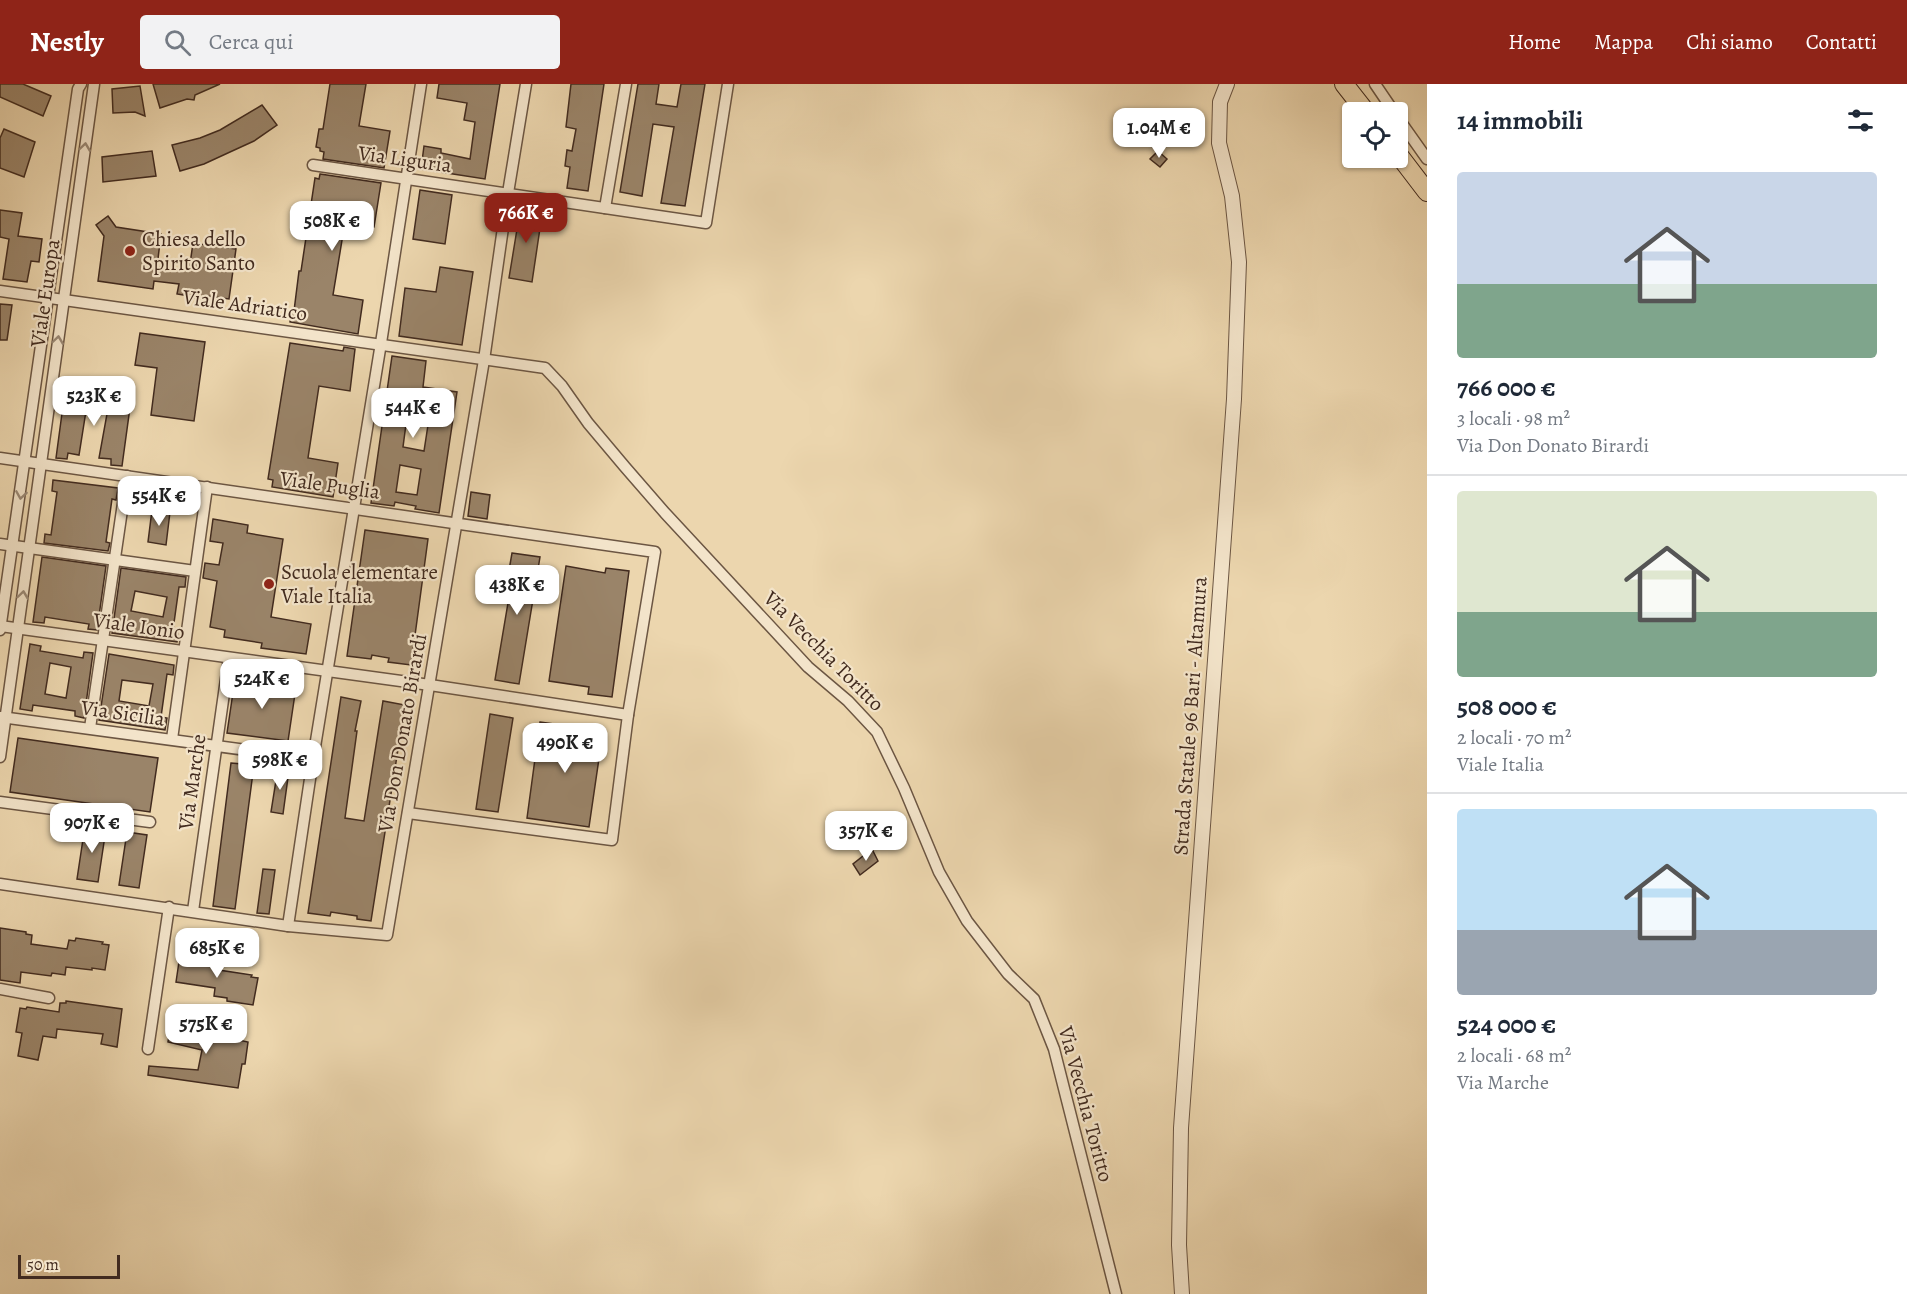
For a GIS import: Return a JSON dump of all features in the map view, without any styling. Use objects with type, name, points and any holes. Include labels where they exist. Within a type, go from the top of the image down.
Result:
[{"type":"highway","points":[[1344,84],[1358,102]]},
{"type":"highway","points":[[1408,167],[1427,192]]},
{"type":"street","name":"Viale Europa","points":[[0,628],[26,462],[78,89],[81,84]]},
{"type":"street","name":"Viale Europa","points":[[0,757],[3,717],[19,629],[94,84]]},
{"type":"street","points":[[0,884],[288,926],[421,84]]},
{"type":"street","name":"Via Don Donato Birardi","points":[[288,926],[387,935],[484,360],[526,84]]},
{"type":"street","points":[[605,208],[626,84]]},
{"type":"street","name":"Via Liguria","points":[[313,165],[706,223],[728,84]]},
{"type":"street","name":"Strada Statale 96 Bari - Altamura","points":[[1182,1294],[1179,1245],[1181,1128],[1233,411],[1239,262],[1232,196],[1219,143],[1220,102],[1227,84]]},
{"type":"street","points":[[1375,84],[1387,102]]},
{"type":"street","points":[[1408,132],[1427,159]]},
{"type":"street","name":"Viale Adriatico","points":[[0,291],[381,343],[484,360]]},
{"type":"street","name":"Via Vecchia Toritto","points":[[484,360],[545,368],[665,513],[808,666],[848,701],[877,732],[904,788],[939,872],[967,921],[1008,974],[1034,999],[1054,1049],[1116,1294]]},
{"type":"street","name":"Viale Puglia","points":[[0,458],[655,552],[628,715]]},
{"type":"street","points":[[90,728],[127,476]]},
{"type":"street","points":[[172,739],[207,487]]},
{"type":"street","points":[[0,544],[195,570]]},
{"type":"street","name":"Viale Ionio","points":[[0,628],[430,685],[628,715]]},
{"type":"street","name":"Via Marche","points":[[193,911],[229,658]]},
{"type":"street","points":[[408,813],[612,840],[628,715]]},
{"type":"street","name":"Via Sicilia","points":[[3,717],[313,759]]},
{"type":"street","points":[[0,802],[150,822]]},
{"type":"street","points":[[148,1049],[169,908]]},
{"type":"street","points":[[0,989],[49,998]]},
{"type":"building","points":[[0,84],[23,84],[51,96],[43,116],[0,97]]},
{"type":"building","points":[[153,84],[220,84],[195,95],[194,100],[187,99],[160,108]]},
{"type":"building","points":[[330,84],[366,84],[359,126],[390,131],[384,168],[323,159],[324,152],[316,147],[319,129],[323,129]]},
{"type":"building","points":[[439,84],[500,84],[485,179],[421,169],[424,146],[441,149],[441,153],[470,159],[475,122],[464,120],[467,103],[437,98]]},
{"type":"building","points":[[571,84],[604,84],[588,191],[567,188],[570,167],[565,166],[567,150],[572,151],[576,129],[566,127]]},
{"type":"building","points":[[638,84],[659,84],[656,104],[677,107],[681,84],[705,84],[685,206],[661,203],[674,127],[653,124],[642,196],[620,192]]},
{"type":"building","points":[[140,86],[145,116],[135,112],[113,113],[112,89]]},
{"type":"building","points":[[262,105],[277,125],[254,141],[204,164],[180,171],[172,145],[220,130]]},
{"type":"building","points":[[4,129],[35,142],[24,177],[0,168],[0,138]]},
{"type":"building","points":[[152,151],[156,176],[103,182],[102,157]]},
{"type":"building","points":[[1158,151],[1167,159],[1160,167],[1150,159]]},
{"type":"building","points":[[320,174],[381,183],[374,227],[345,222],[333,295],[363,300],[358,334],[290,322],[292,311],[294,311],[299,271],[301,271],[315,178],[319,179]]},
{"type":"building","points":[[420,190],[452,195],[445,244],[413,239]]},
{"type":"building","points":[[521,205],[543,208],[532,282],[509,278]]},
{"type":"building","points":[[0,210],[22,213],[18,236],[42,239],[39,262],[31,261],[27,282],[3,279],[9,239],[0,237]]},
{"type":"building","points":[[108,216],[116,227],[161,234],[157,267],[189,271],[193,243],[236,249],[229,299],[208,296],[208,300],[177,294],[179,284],[154,281],[153,289],[98,281],[104,236],[96,225]]},
{"type":"building","points":[[440,267],[473,272],[462,345],[399,336],[405,288],[436,292]]},
{"type":"building","points":[[0,304],[12,305],[7,340],[0,340]]},
{"type":"building","points":[[140,333],[205,342],[194,421],[151,415],[157,368],[135,365]]},
{"type":"building","points":[[290,343],[343,351],[344,347],[355,349],[350,391],[319,386],[308,458],[338,463],[333,497],[272,487],[273,480],[268,479]]},
{"type":"building","points":[[392,356],[426,361],[423,387],[457,392],[439,513],[415,509],[416,506],[395,502],[394,506],[371,503]],"holes":[[[408,409],[430,412],[424,451],[403,447]],[[400,465],[421,469],[417,495],[396,492]]]},
{"type":"building","points":[[65,391],[77,392],[76,398],[119,404],[120,398],[131,400],[122,466],[111,465],[111,459],[99,458],[107,414],[86,411],[79,455],[68,453],[67,459],[56,458]]},
{"type":"building","points":[[53,480],[118,488],[116,500],[112,499],[106,542],[110,543],[108,551],[44,543],[45,534],[51,535],[57,492],[52,491]]},
{"type":"building","points":[[471,492],[490,495],[487,519],[468,516]]},
{"type":"building","points":[[152,510],[170,512],[166,545],[148,542]]},
{"type":"building","points":[[213,519],[248,525],[247,533],[283,539],[271,617],[311,624],[306,654],[261,648],[262,643],[224,637],[225,630],[210,627],[217,581],[203,578],[205,563],[219,565],[223,543],[210,541]]},
{"type":"building","points":[[365,530],[428,539],[411,665],[388,662],[389,658],[372,655],[371,659],[347,656]]},
{"type":"building","points":[[512,553],[540,557],[519,684],[495,680],[510,591],[502,590],[505,575],[508,576]]},
{"type":"building","points":[[42,557],[106,566],[97,630],[88,629],[89,624],[45,617],[44,623],[33,622]]},
{"type":"building","points":[[566,566],[605,573],[606,568],[629,571],[612,697],[588,694],[589,687],[549,681]]},
{"type":"building","points":[[121,568],[186,577],[185,587],[179,587],[173,630],[178,630],[177,642],[112,633]],"holes":[[[135,591],[167,597],[163,617],[131,611]]]},
{"type":"building","points":[[30,644],[41,646],[40,651],[83,658],[84,652],[93,653],[84,718],[75,716],[75,711],[33,705],[32,711],[20,709]],"holes":[[[50,663],[71,667],[66,698],[45,694]]]},
{"type":"building","points":[[109,654],[174,665],[173,675],[167,674],[161,717],[167,718],[165,730],[99,720]],"holes":[[[122,680],[153,684],[149,706],[119,701]]]},
{"type":"building","points":[[235,679],[296,687],[288,741],[227,733]]},
{"type":"building","points":[[341,697],[361,701],[355,731],[357,731],[345,818],[364,821],[383,701],[405,705],[371,921],[357,919],[357,916],[331,912],[330,916],[308,913]]},
{"type":"building","points":[[490,714],[513,718],[498,812],[476,809]]},
{"type":"building","points":[[540,722],[603,731],[589,827],[527,818]]},
{"type":"building","points":[[18,738],[158,758],[150,812],[10,792]]},
{"type":"building","points":[[231,763],[254,765],[235,909],[213,906]]},
{"type":"building","points":[[278,768],[289,770],[283,814],[271,812]]},
{"type":"building","points":[[85,826],[106,829],[98,882],[77,879]]},
{"type":"building","points":[[127,832],[147,835],[139,888],[119,885]]},
{"type":"building","points":[[872,849],[878,861],[860,875],[853,864]]},
{"type":"building","points":[[263,869],[275,870],[269,914],[257,913]]},
{"type":"building","points":[[0,928],[32,935],[31,944],[67,949],[69,940],[75,941],[76,938],[103,942],[102,944],[109,945],[105,970],[66,967],[65,975],[52,973],[51,976],[21,972],[20,983],[0,980]]},
{"type":"building","points":[[187,954],[220,961],[219,970],[258,978],[253,1005],[227,1001],[227,998],[214,996],[215,988],[176,982],[180,955],[187,956]]},
{"type":"building","points":[[66,1001],[122,1009],[117,1047],[101,1044],[103,1034],[57,1029],[56,1038],[43,1036],[38,1060],[18,1056],[22,1033],[16,1032],[20,1008],[59,1012],[60,1003],[66,1003]]},
{"type":"building","points":[[172,1017],[212,1024],[210,1034],[248,1042],[238,1088],[148,1075],[149,1066],[198,1070],[202,1050],[168,1042]]},
{"type":"place","name":"Chiesa dello Spirito Santo","points":[[130,251]]},
{"type":"place","name":"Scuola elementare Viale Italia","points":[[269,584]]}]
